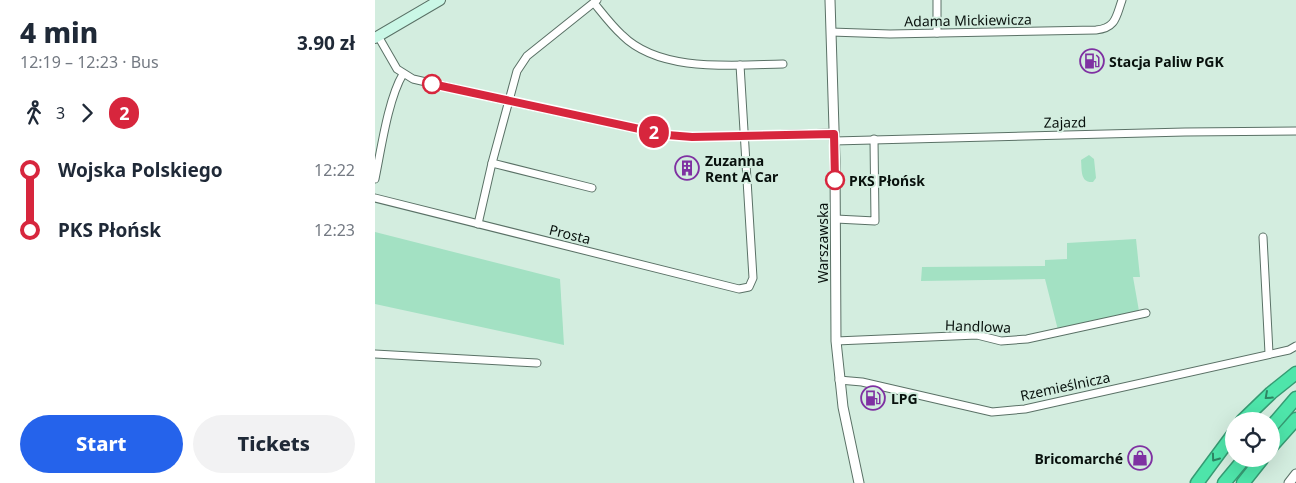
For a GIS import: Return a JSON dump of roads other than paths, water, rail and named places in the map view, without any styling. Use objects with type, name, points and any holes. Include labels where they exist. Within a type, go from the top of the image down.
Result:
[{"type":"highway","points":[[1251,412],[1296,373]]},
{"type":"highway","points":[[1280,416],[1296,398]]},
{"type":"highway","points":[[1280,437],[1296,419]]},
{"type":"highway","points":[[1197,483],[1225,445]]},
{"type":"highway","points":[[1224,483],[1237,467]]},
{"type":"highway","points":[[1243,483],[1256,467]]},
{"type":"main road","points":[[376,37],[440,0]]},
{"type":"street","name":"Warszawska","points":[[830,0],[836,219],[836,341],[839,380],[847,433],[859,483]]},
{"type":"street","points":[[937,0],[937,33]]},
{"type":"street","name":"Adama Mickiewicza","points":[[831,32],[890,34],[1106,29],[1113,24],[1122,0]]},
{"type":"street","points":[[478,224],[517,71],[527,56],[596,1],[622,36],[638,48],[656,57],[677,63],[783,64]]},
{"type":"street","points":[[375,179],[393,98],[398,81],[403,74],[392,63],[376,37]]},
{"type":"street","points":[[740,65],[744,135]]},
{"type":"street","name":"Zajazd","points":[[403,74],[432,84],[508,101],[667,135],[692,137],[744,135],[874,139],[1296,131]]},
{"type":"street","name":"Prosta","points":[[375,198],[739,289],[749,287],[753,278],[744,135]]},
{"type":"street","points":[[836,219],[875,221],[874,139]]},
{"type":"street","points":[[492,164],[592,188]]},
{"type":"street","points":[[1263,237],[1269,353]]},
{"type":"street","name":"Handlowa","points":[[836,341],[977,335],[1001,341],[1027,339],[1147,313]]},
{"type":"street","name":"Rzemieślnicza","points":[[839,380],[862,382],[992,412],[1025,409],[1289,350],[1296,346]]},
{"type":"street","points":[[375,354],[537,363]]},
{"type":"street","points":[[1289,483],[1296,474]]},
{"type":"place","name":"Stacja Paliw PGK","points":[[1092,61]]},
{"type":"place","name":"Zuzanna Rent A Car","points":[[687,168]]},
{"type":"place","name":"PKS Płońsk","points":[[835,180]]},
{"type":"place","name":"LPG","points":[[873,398]]},
{"type":"place","name":"Bricomarché","points":[[1140,458]]}]
